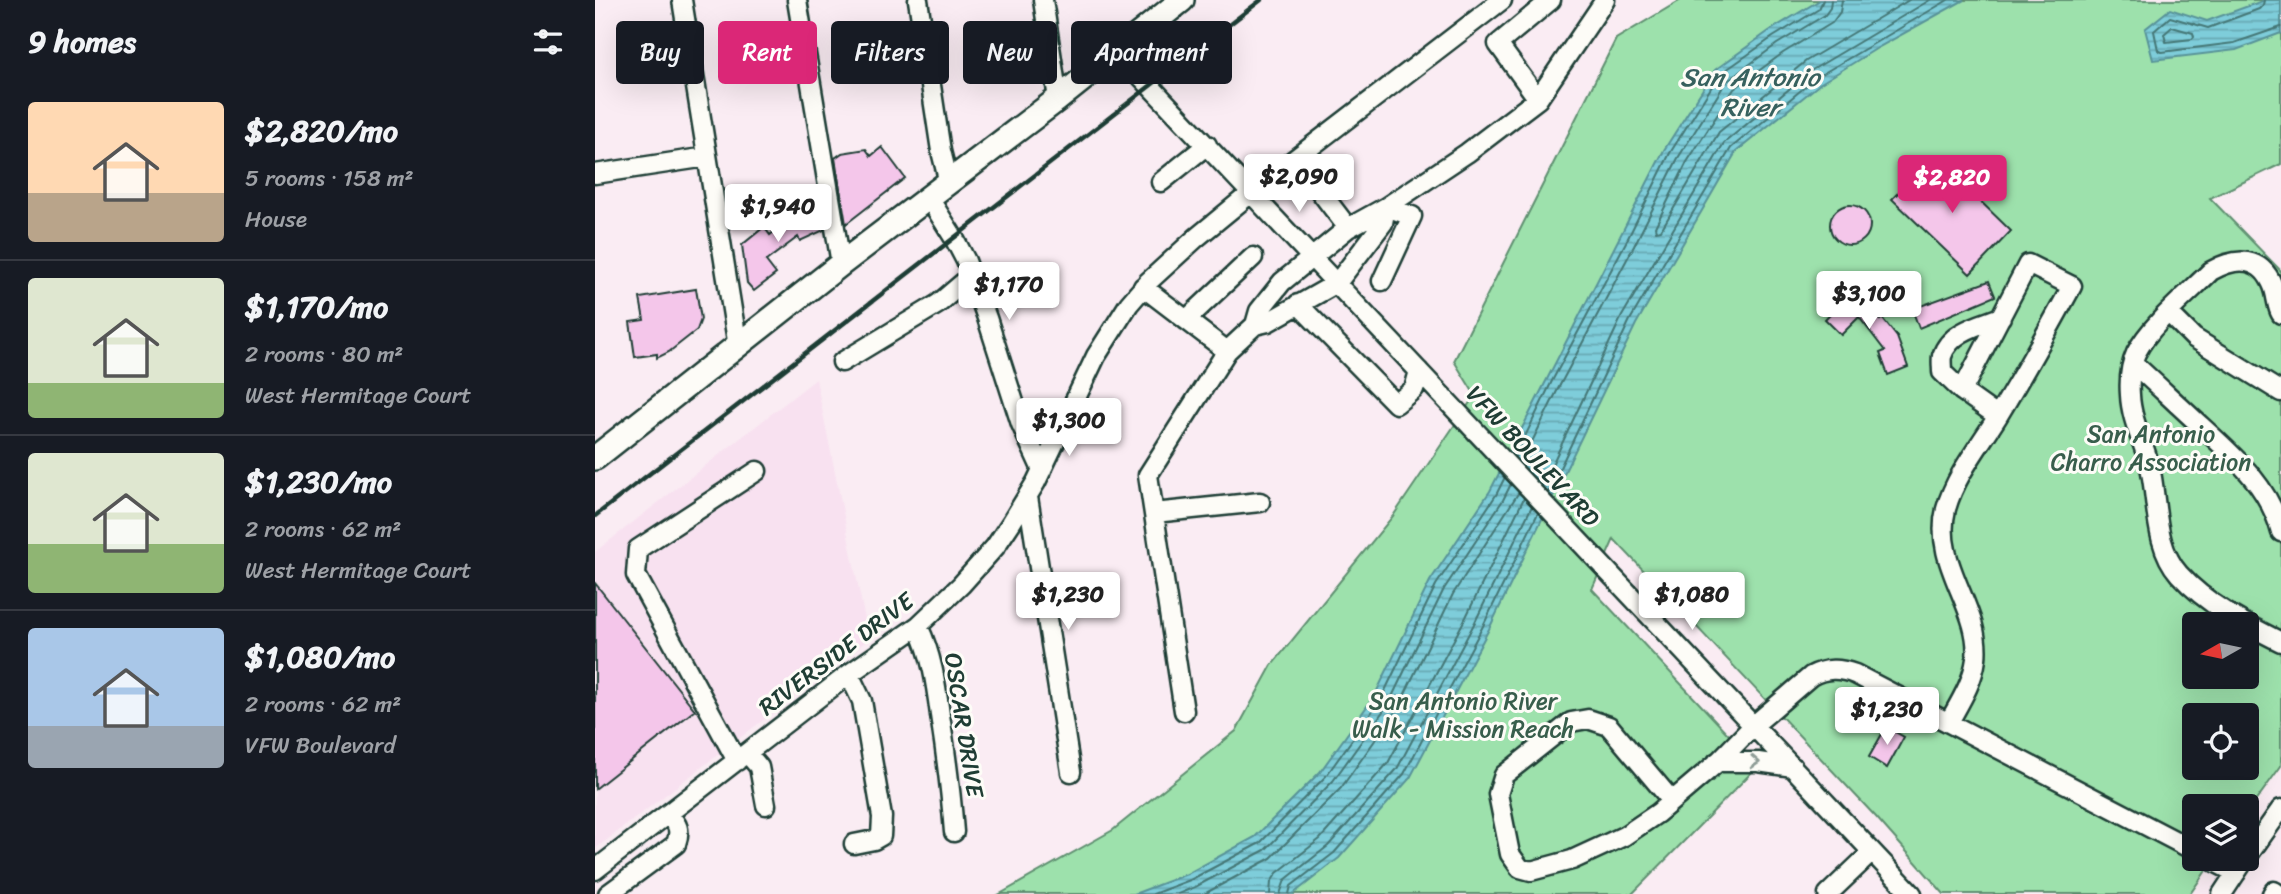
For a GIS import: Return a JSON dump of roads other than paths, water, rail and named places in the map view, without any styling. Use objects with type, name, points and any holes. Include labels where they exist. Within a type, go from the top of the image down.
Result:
[{"type":"main road","points":[[1154,21],[1179,1]]},
{"type":"main road","points":[[595,458],[841,264],[1076,84]]},
{"type":"street","points":[[682,0],[738,347]]},
{"type":"street","points":[[797,0],[841,264]]},
{"type":"street","points":[[918,0],[941,151],[949,183]]},
{"type":"street","points":[[1043,0],[1058,99]]},
{"type":"street","name":"RIVERSIDE DRIVE","points":[[595,870],[849,674],[918,626],[961,585],[995,547],[1028,497],[1096,356],[1143,287],[1196,238],[1252,192],[1502,0]]},
{"type":"street","points":[[1538,99],[1498,44],[1551,0]]},
{"type":"street","points":[[1255,325],[1259,311],[1282,282],[1352,225],[1386,208],[1467,153],[1538,99],[1605,0]]},
{"type":"street","name":"VFW BOULEVARD","points":[[1149,84],[1912,894]]},
{"type":"street","points":[[1161,182],[1207,145]]},
{"type":"street","points":[[595,174],[707,158]]},
{"type":"street","points":[[1313,182],[1352,225],[1370,239]]},
{"type":"street","points":[[929,198],[954,238],[971,276],[1021,424],[1042,470]]},
{"type":"street","points":[[1184,711],[1148,475],[1227,351],[1255,325],[1268,322],[1337,283],[1383,223],[1386,208]]},
{"type":"street","points":[[1382,281],[1412,216],[1386,208]]},
{"type":"street","points":[[1186,320],[1253,257]]},
{"type":"street","points":[[2281,314],[2277,307],[2275,290],[2263,271],[2253,263],[2224,263],[2211,271],[2147,336],[2135,355],[2129,380],[2130,398],[2149,465],[2159,527],[2177,572],[2215,606],[2281,642]]},
{"type":"street","points":[[1949,722],[1967,691],[1976,659],[1975,633],[1944,550],[1946,511],[1957,482],[2072,286],[2028,264],[1962,391]]},
{"type":"street","points":[[842,362],[939,304],[971,276]]},
{"type":"street","points":[[1143,287],[1227,351]]},
{"type":"street","points":[[1270,297],[1290,308],[1396,404],[1414,389],[1419,371]]},
{"type":"street","points":[[2169,313],[2194,338],[2281,392]]},
{"type":"street","points":[[1997,416],[1962,391],[1942,372],[1943,356],[1951,340],[1966,330],[2001,317]]},
{"type":"street","points":[[2133,363],[2243,465],[2261,487],[2273,508],[2281,532]]},
{"type":"street","points":[[757,471],[638,549],[636,575],[742,757],[759,767],[766,805]]},
{"type":"street","points":[[1028,497],[1070,772]]},
{"type":"street","points":[[1154,513],[1260,502]]},
{"type":"street","name":"OSCAR DRIVE","points":[[918,626],[929,649],[935,682],[947,757],[954,832]]},
{"type":"street","points":[[1672,801],[1609,726],[1588,719],[1571,722],[1504,775],[1498,794],[1510,854],[1520,868],[1531,871],[1572,860],[1624,836],[1658,813],[1672,801],[1717,762],[1754,725],[1811,676],[1828,669],[1855,674],[2182,844]]},
{"type":"street","points":[[849,674],[862,701],[882,817],[881,836],[874,841],[854,844]]},
{"type":"street","points":[[1717,762],[1758,762],[1793,767]]},
{"type":"street","points":[[2259,841],[2281,810]]},
{"type":"street","points":[[608,894],[676,844],[680,833],[668,814]]},
{"type":"street","points":[[1828,894],[1872,852]]},
{"type":"street","points":[[2222,894],[2238,871]]},
{"type":"street","points":[[2272,894],[2274,891],[2279,894]]},
{"type":"water","name":"San Antonio River","points":[[1820,0],[1964,0],[1821,83],[1736,152],[1636,324],[1489,629],[1410,778],[1339,858],[1293,894],[1134,894],[1187,874],[1255,837],[1320,772],[1375,695],[1430,581],[1490,491],[1664,150],[1715,70],[1769,31]]},
{"type":"water","points":[[2265,0],[2281,0],[2281,33],[2236,50],[2153,60],[2145,29],[2170,9],[2207,21]]},
{"type":"railway","points":[[595,516],[1261,0]]},
{"type":"park label","name":"San Antonio Charro Association","points":[[2151,448]]},
{"type":"park label","name":"San Antonio River Walk - Mission Reach","points":[[1463,715]]}]
